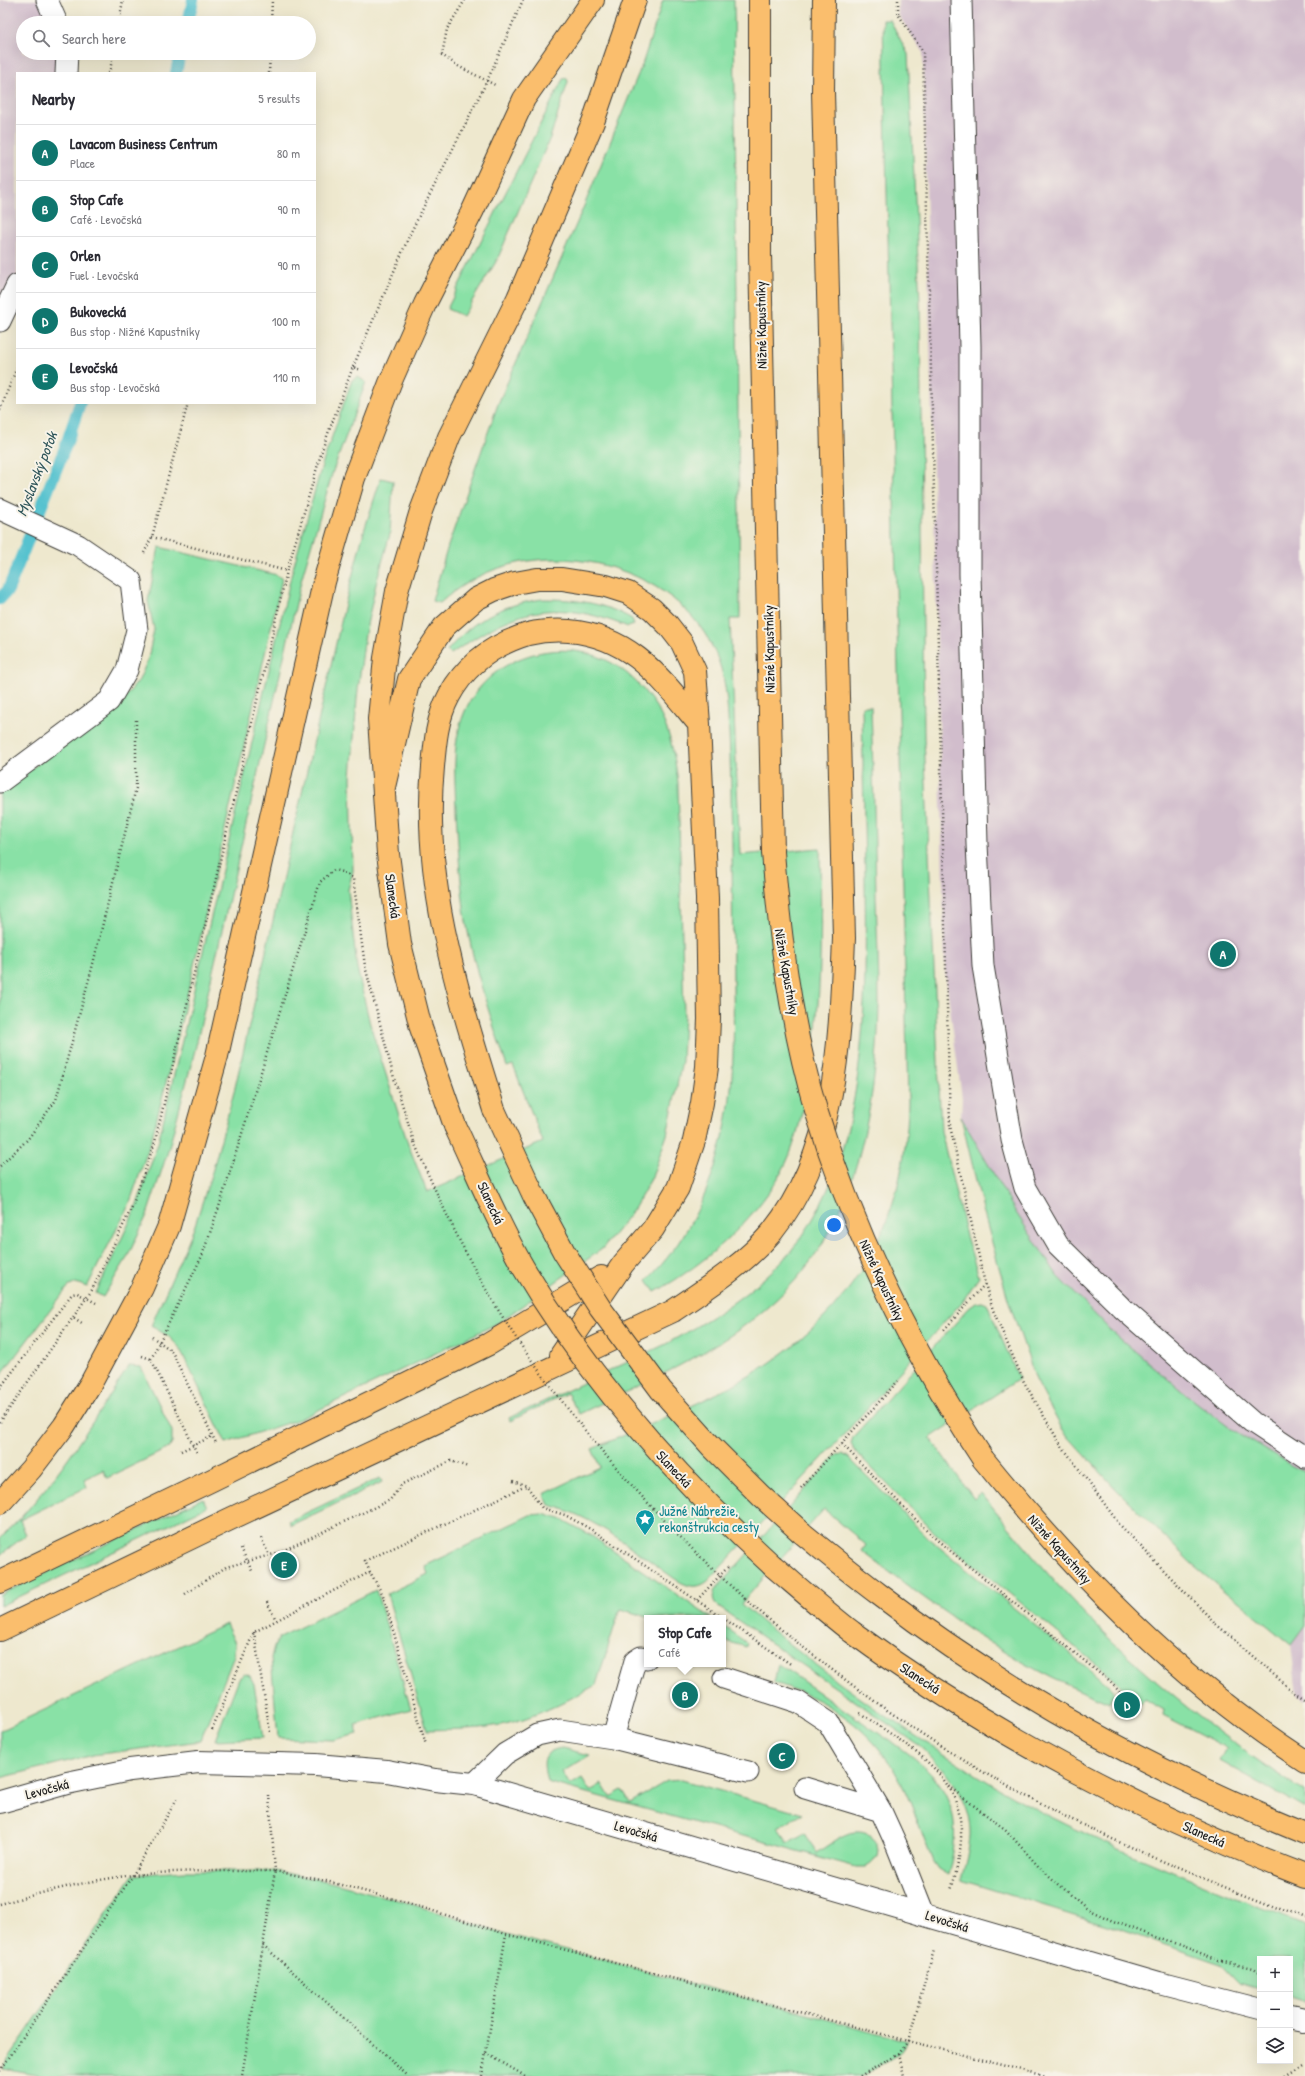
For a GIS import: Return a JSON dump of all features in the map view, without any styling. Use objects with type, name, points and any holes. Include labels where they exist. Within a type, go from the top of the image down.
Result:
[{"type":"highway","points":[[0,1503],[31,1468],[64,1426],[91,1383],[142,1288],[168,1226],[217,1056],[324,582],[354,478],[390,383],[425,304],[473,210],[524,99],[593,0]]},
{"type":"highway","name":"Slanecká","points":[[634,0],[593,122],[518,298],[449,438],[421,511],[397,592],[384,658],[379,719],[388,854],[400,944],[421,1028],[455,1126],[496,1216],[523,1267],[570,1340],[633,1423],[682,1479],[773,1566],[852,1631],[925,1683],[1065,1767],[1193,1830],[1258,1858],[1305,1876]]},
{"type":"highway","name":"Nižné Kapustníky","points":[[760,0],[760,254],[773,852],[779,922],[789,988],[816,1109],[852,1216],[900,1320],[942,1395],[983,1459],[1063,1554],[1146,1638],[1271,1739],[1305,1760]]},
{"type":"highway","points":[[0,1630],[228,1520],[673,1311],[706,1290],[741,1262],[771,1232],[798,1194],[813,1160],[824,1120],[835,1067],[841,1003],[844,915],[824,107],[824,0]]},
{"type":"highway","points":[[384,787],[409,679],[444,627],[476,599],[494,590],[516,583],[537,579],[562,578],[584,581],[628,593],[652,609],[668,625],[682,643],[695,671],[707,898],[709,1018],[707,1067],[702,1103],[694,1141],[678,1188],[653,1230],[623,1264],[551,1369]]},
{"type":"highway","points":[[699,724],[657,674],[631,652],[601,637],[579,632],[557,631],[532,633],[507,642],[477,661],[462,675],[449,696],[439,721],[431,781],[433,865],[440,918],[460,995],[494,1110],[534,1196],[564,1252],[600,1308],[662,1390],[711,1446],[802,1533],[880,1595],[952,1647],[1028,1696],[1150,1763],[1210,1792],[1305,1833]]},
{"type":"highway","points":[[0,1582],[217,1478],[489,1344],[623,1264]]},
{"type":"street","name":"Levočská","points":[[0,1802],[67,1783],[130,1770],[198,1762],[316,1765],[387,1770],[435,1780],[474,1784],[1159,1983],[1257,2008]]},
{"type":"street","points":[[1293,2018],[1305,2020]]},
{"type":"lane","points":[[47,0],[54,16]]},
{"type":"lane","points":[[961,0],[970,346],[970,574],[978,852],[983,966],[1012,1140],[1025,1188],[1058,1245],[1122,1308],[1252,1422],[1305,1457]]},
{"type":"lane","points":[[66,72],[67,60]]},
{"type":"lane","points":[[0,321],[16,287]]},
{"type":"lane","points":[[0,509],[78,545],[131,580],[137,630],[127,670],[109,701],[0,782]]},
{"type":"lane","points":[[613,1738],[635,1662],[641,1657],[644,1658]]},
{"type":"lane","points":[[724,1678],[798,1702],[828,1722],[881,1811],[897,1846],[924,1914]]},
{"type":"lane","points":[[474,1784],[505,1754],[537,1735],[560,1730],[613,1738],[748,1772]]},
{"type":"lane","points":[[805,1788],[881,1811]]},
{"type":"path","points":[[120,16],[123,0]]},
{"type":"path","points":[[272,0],[272,16]]},
{"type":"path","points":[[465,0],[447,29],[442,55],[458,66],[524,99]]},
{"type":"path","points":[[0,1422],[87,1298],[132,1207],[155,1142],[287,571],[323,447],[353,367],[410,234],[487,81],[523,0]]},
{"type":"path","points":[[898,0],[898,14],[923,52],[950,1126],[985,1284],[993,1310],[1024,1382],[1059,1442],[1120,1525],[1216,1624],[1297,1695],[1305,1700]]},
{"type":"path","points":[[109,72],[112,60]]},
{"type":"path","points":[[269,72],[270,60]]},
{"type":"path","points":[[353,367],[390,383]]},
{"type":"path","points":[[0,410],[16,369]]},
{"type":"path","points":[[131,580],[152,537],[188,404]]},
{"type":"path","points":[[152,537],[287,571]]},
{"type":"path","points":[[0,1166],[28,1139],[56,1100],[92,968],[136,788],[136,722],[127,670]]},
{"type":"path","points":[[151,1359],[202,1256],[221,1201],[320,882],[334,870],[342,872],[353,878],[365,966],[394,1078],[414,1142]]},
{"type":"path","points":[[940,1334],[985,1284]]},
{"type":"path","points":[[0,1388],[72,1294],[77,1293],[97,1304]]},
{"type":"path","points":[[74,1318],[82,1323]]},
{"type":"path","points":[[146,1333],[172,1352],[218,1446]]},
{"type":"path","points":[[135,1354],[151,1359],[197,1454]]},
{"type":"path","points":[[799,1490],[899,1380]]},
{"type":"path","points":[[181,1451],[212,1436]]},
{"type":"path","points":[[842,1444],[917,1522],[1109,1681],[1119,1691],[1127,1706]]},
{"type":"path","points":[[185,1594],[226,1567],[278,1553],[390,1500],[402,1484],[451,1461],[468,1467]]},
{"type":"path","points":[[513,1481],[527,1486],[542,1508],[565,1515],[592,1530],[719,1615]]},
{"type":"path","points":[[435,1780],[383,1595],[365,1561],[527,1486]]},
{"type":"path","points":[[260,1535],[269,1555]]},
{"type":"path","points":[[240,1545],[252,1571]]},
{"type":"path","points":[[697,1600],[729,1566]]},
{"type":"path","points":[[0,2071],[133,1875],[198,1762],[254,1632],[370,1572]]},
{"type":"path","points":[[267,1602],[276,1620]]},
{"type":"path","points":[[947,1785],[1006,1830],[1039,1868],[1087,1909],[1113,1921],[1212,1958],[1253,1968],[1257,1971]]},
{"type":"path","points":[[0,1904],[44,1891],[133,1875],[184,1871],[275,1871],[326,1881],[405,1902],[506,1934],[908,2041],[1046,2076]]},
{"type":"path","points":[[242,2076],[275,1871]]},
{"type":"path","points":[[482,2076],[506,1934]]},
{"type":"path","points":[[263,1945],[408,2076]]},
{"type":"path","points":[[860,2076],[899,2054],[908,2041]]},
{"type":"path","points":[[486,2053],[525,2076]]},
{"type":"path","points":[[899,2054],[904,2076]]},
{"type":"path","points":[[1285,2076],[1305,2064]]},
{"type":"shaded area","points":[[0,0],[47,0],[54,16],[16,16],[16,60],[67,60],[66,72],[16,72],[16,287],[0,321]]},
{"type":"shaded area","points":[[898,0],[1305,0],[1305,1472],[1292,1466],[1230,1428],[1183,1392],[1110,1330],[1057,1275],[1015,1211],[961,1117],[962,1098],[945,970],[923,53],[898,14]]},
{"type":"shaded area","points":[[1305,1626],[1305,1700],[1297,1695],[1291,1645]]},
{"type":"green space","points":[[663,0],[734,0],[740,619],[730,619],[740,855],[820,848],[821,911],[820,974],[811,1067],[799,1127],[786,1164],[756,1209],[726,1241],[692,1269],[655,1292],[647,1280],[683,1236],[701,1203],[715,1168],[725,1129],[731,1088],[734,1026],[731,774],[727,701],[724,680],[718,659],[702,630],[689,613],[673,599],[656,587],[637,577],[596,563],[556,559],[520,562],[486,573],[470,581],[454,591],[440,603],[432,601],[448,546],[498,404],[579,218],[642,65]]},
{"type":"green space","points":[[883,20],[890,20],[908,54],[920,303],[924,737],[941,1131],[966,1236],[979,1277],[962,1302],[839,1440],[708,1581],[704,1584],[693,1586],[686,1585],[678,1581],[600,1527],[566,1510],[549,1505],[544,1494],[600,1467],[592,1449],[672,1415],[730,1387],[786,1351],[818,1324],[845,1294],[867,1261],[885,1226],[897,1187],[905,1146],[908,1102]]},
{"type":"green space","points":[[567,78],[568,82],[550,138],[497,260],[463,316],[447,309],[563,79]]},
{"type":"green space","points":[[358,377],[366,382],[333,471],[302,577],[195,1050],[169,1148],[147,1215],[127,1258],[103,1297],[96,1293],[136,1208],[158,1143],[292,572],[322,465],[352,380]]},
{"type":"green space","points":[[381,478],[393,481],[390,534],[376,584],[365,634],[357,698],[351,777],[353,871],[348,890],[357,968],[370,1024],[408,1144],[427,1192],[543,1142],[513,1065],[507,1067],[483,992],[468,934],[462,889],[455,787],[455,752],[459,730],[462,719],[473,697],[488,679],[507,665],[528,656],[551,651],[575,651],[598,657],[620,668],[636,681],[646,693],[661,716],[670,737],[678,783],[684,1015],[682,1061],[667,1135],[652,1177],[634,1209],[602,1249],[498,1323],[300,1419],[226,1443],[179,1347],[168,1336],[151,1326],[194,1228],[213,1169],[234,1092],[345,604],[364,531]]},
{"type":"green space","points":[[159,547],[277,575],[282,579],[176,1044],[151,1141],[129,1205],[87,1287],[76,1283],[68,1287],[0,1376],[0,791],[116,708],[139,680],[148,659],[154,629],[148,601]]},
{"type":"green space","points":[[542,599],[577,601],[599,605],[621,613],[632,619],[634,625],[628,627],[578,612],[556,610],[535,612],[515,618],[495,627],[451,654],[447,651],[468,630],[489,615],[513,605]]},
{"type":"green space","points":[[862,706],[871,706],[879,978],[877,1041],[874,1079],[868,1117],[859,1155],[847,1192],[832,1226],[813,1258],[789,1287],[742,1327],[717,1344],[663,1374],[579,1414],[567,1393],[510,1421],[509,1418],[666,1344],[723,1310],[758,1283],[790,1252],[803,1235],[825,1196],[841,1153],[852,1108],[860,1061],[865,966]]},
{"type":"green space","points":[[961,1117],[1015,1211],[1057,1275],[1110,1330],[1183,1392],[1230,1428],[1292,1466],[1305,1472],[1305,1626],[1291,1645],[1190,1562],[1116,1489],[1063,1431],[1036,1380],[1008,1299],[984,1214]]},
{"type":"green space","points":[[982,1302],[987,1304],[1019,1379],[930,1438],[974,1499],[981,1493],[1056,1583],[1107,1636],[1160,1685],[1188,1708],[1245,1751],[1305,1792],[1305,1809],[1220,1761],[1227,1748],[1163,1715],[1164,1710],[1144,1699],[1141,1704],[1135,1700],[1113,1678],[934,1532],[854,1450],[851,1444],[853,1437],[969,1308],[976,1303]]},
{"type":"green space","points":[[129,1366],[141,1367],[172,1431],[172,1444],[167,1449],[107,1478],[103,1470],[84,1479],[87,1487],[20,1520],[26,1535],[0,1555],[0,1539],[19,1520],[53,1478],[85,1434]]},
{"type":"green space","points":[[842,1454],[848,1457],[928,1538],[1107,1684],[1115,1693],[1109,1703],[1062,1683],[990,1643],[903,1583],[862,1551],[866,1545],[824,1509],[741,1604],[818,1667],[845,1687],[899,1725],[1020,1801],[1107,1844],[1205,1886],[1305,1925],[1305,2002],[1293,1998],[1293,1956],[1257,1956],[1257,1988],[1239,1983],[1221,1964],[1110,1926],[961,1880],[970,1841],[968,1817],[965,1805],[953,1783],[937,1763],[920,1746],[717,1606],[713,1598],[715,1590],[836,1455]]},
{"type":"green space","points":[[380,1478],[382,1482],[291,1525],[289,1521]]},
{"type":"green space","points":[[203,1498],[207,1507],[0,1606],[0,1595]]},
{"type":"green space","points":[[543,1514],[563,1520],[589,1534],[707,1615],[644,1616],[620,1609],[596,1685],[546,1710],[507,1724],[477,1728],[427,1730],[387,1594],[428,1574],[425,1566],[530,1515]]},
{"type":"green space","points":[[376,1590],[411,1709],[355,1725],[358,1734],[333,1740],[278,1738],[271,1658],[274,1646],[280,1637]]},
{"type":"green space","points":[[226,1624],[235,1643],[234,1656],[200,1741],[93,1755],[0,1778],[0,1731]]},
{"type":"green space","points":[[726,1628],[747,1643],[746,1647],[726,1641]]},
{"type":"green space","points":[[778,1664],[910,1755],[927,1770],[940,1785],[949,1802],[954,1823],[954,1846],[948,1875],[938,1869],[933,1862],[906,1792],[894,1770],[871,1739],[857,1726],[826,1705],[810,1696],[774,1683]]},
{"type":"green space","points":[[245,1674],[250,1676],[254,1684],[263,1738],[215,1740],[239,1678]]},
{"type":"green space","points":[[562,1748],[590,1755],[562,1772],[570,1785],[582,1778],[590,1791],[602,1784],[610,1797],[622,1790],[630,1803],[667,1781],[682,1780],[802,1814],[778,1827],[787,1843],[805,1833],[816,1853],[846,1835],[855,1832],[863,1833],[869,1835],[877,1845],[878,1851],[876,1857],[872,1863],[866,1867],[856,1867],[547,1782],[544,1764],[545,1759],[550,1752]]},
{"type":"green space","points":[[184,1871],[275,1871],[326,1881],[405,1902],[506,1934],[908,2041],[899,2054],[860,2076],[48,2076],[2,2068],[133,1875]]},
{"type":"waterway","name":"Myslavský potok","points":[[190,16],[193,0]]},
{"type":"waterway","name":"Myslavský potok","points":[[176,72],[179,60]]},
{"type":"waterway","name":"Myslavský potok","points":[[0,599],[8,590],[66,445],[80,404]]},
{"type":"place","name":"Lavacom Business Centrum","points":[[1223,954]]},
{"type":"place","name":"Južné Nábrežie, rekonštrukcia cesty","points":[[645,1536]]},
{"type":"place","name":"Levočská","points":[[284,1565]]},
{"type":"place","name":"Stop Cafe","points":[[685,1695]]},
{"type":"place","name":"Bukovecká","points":[[1127,1705]]},
{"type":"place","name":"Orlen","points":[[782,1756]]}]
